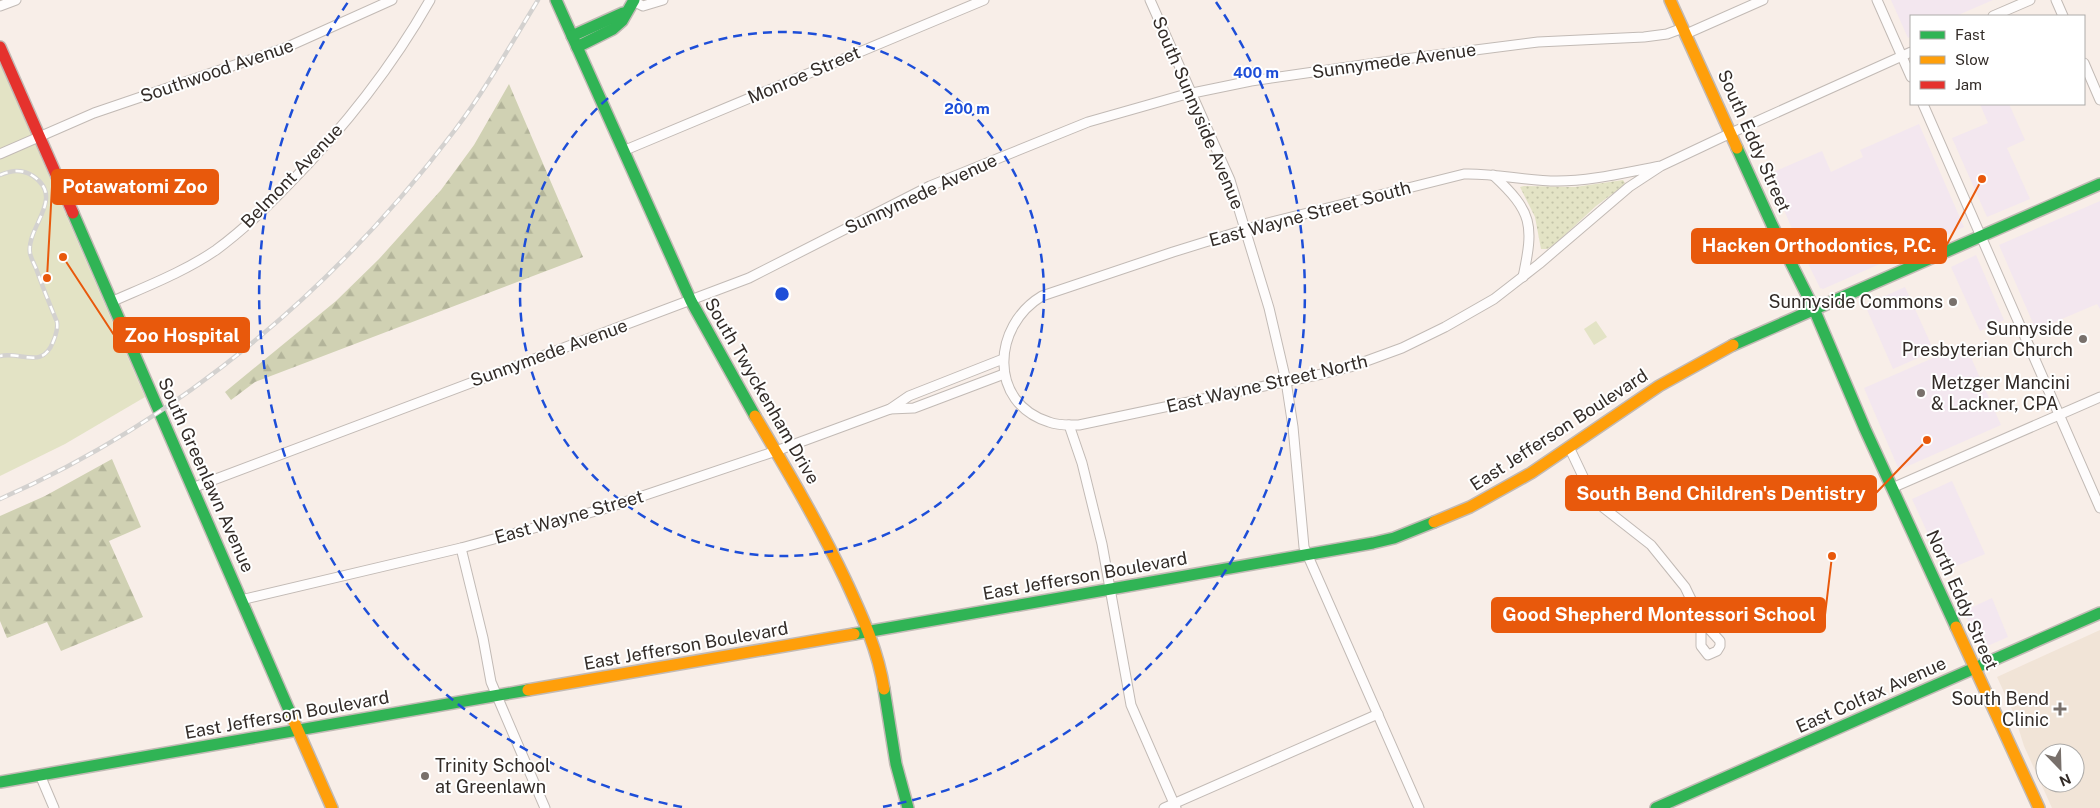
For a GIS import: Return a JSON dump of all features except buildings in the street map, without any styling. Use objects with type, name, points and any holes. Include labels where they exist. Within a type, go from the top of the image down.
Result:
[{"type":"street","points":[[0,6],[16,0]]},
{"type":"street","name":"Southwood Avenue","points":[[0,154],[94,113],[285,48],[392,0]]},
{"type":"street","name":"Belmont Avenue","points":[[111,302],[198,261],[230,239],[263,211],[316,155],[356,108],[407,37],[430,0]]},
{"type":"street","name":"South Twyckenham Drive","points":[[556,0],[691,301],[830,548],[868,631],[881,671],[896,764],[908,808]]},
{"type":"street","points":[[575,42],[613,30],[622,21],[632,3],[643,6],[663,0]]},
{"type":"street","name":"Monroe Street","points":[[623,151],[984,0]]},
{"type":"street","name":"South Sunnyside Avenue","points":[[1150,0],[1225,167],[1269,308],[1286,382],[1296,458],[1302,541],[1419,808]]},
{"type":"street","name":"South Eddy Street","points":[[1670,0],[1772,225],[1814,309],[1892,488]]},
{"type":"street","name":"Sunnymede Avenue","points":[[192,488],[691,301],[784,262],[900,199],[1047,137],[1088,122],[1192,93],[1251,81],[1538,42],[1644,37],[1684,31],[1762,0]]},
{"type":"street","points":[[1877,0],[1910,75]]},
{"type":"street","points":[[1996,15],[2030,0]]},
{"type":"street","points":[[2056,0],[2063,15]]},
{"type":"street","name":"South Greenlawn Avenue","points":[[0,47],[332,808]]},
{"type":"street","points":[[1661,166],[1731,132],[1910,52]]},
{"type":"street","points":[[2085,65],[2100,100]]},
{"type":"street","points":[[1923,105],[2100,508]]},
{"type":"street","name":"East Wayne Street South","points":[[1003,359],[1003,350],[1015,321],[1024,309],[1042,296],[1173,252],[1300,214],[1450,176],[1478,174],[1558,181],[1601,177],[1661,166]]},
{"type":"street","name":"East Wayne Street North","points":[[1003,359],[1004,374],[1010,391],[1026,410],[1047,422],[1079,426],[1350,367],[1402,348],[1466,316],[1523,277],[1629,187],[1661,166]]},
{"type":"street","points":[[1493,175],[1518,200],[1526,214],[1530,245],[1523,277]]},
{"type":"street","name":"East Jefferson Boulevard","points":[[0,782],[1373,543],[1442,520],[1470,508],[1512,485],[1636,401],[1706,359],[1746,338],[2100,184]]},
{"type":"street","name":"East Wayne Street","points":[[241,600],[461,548],[607,508],[776,451],[890,409],[910,396],[1003,359]]},
{"type":"street","name":"East Wayne Street","points":[[890,409],[914,408],[1004,374]]},
{"type":"street","points":[[1892,488],[2100,397]]},
{"type":"street","points":[[1068,425],[1084,472],[1110,590],[1131,705],[1175,806]]},
{"type":"street","points":[[1569,447],[1588,488],[1596,499],[1610,514],[1651,545],[1662,557],[1686,587],[1701,620]]},
{"type":"street","name":"North Eddy Street","points":[[1892,488],[2039,808]]},
{"type":"street","points":[[461,548],[496,696],[545,808]]},
{"type":"street","name":"East Colfax Avenue","points":[[1656,808],[2100,613]]},
{"type":"street","points":[[1164,808],[1175,806],[1378,714]]},
{"type":"street","points":[[40,775],[54,808]]},
{"type":"shaded area","points":[[1891,0],[1993,0],[1958,15],[1910,15],[1910,37],[1908,38]]},
{"type":"shaded area","points":[[1980,105],[2009,105],[2025,140],[2007,148],[2030,199],[1987,217],[1952,138],[1988,123]]},
{"type":"shaded area","points":[[1919,124],[1964,227],[1823,289],[1820,288],[1797,241],[1769,174],[1822,151],[1831,172],[1863,157],[1860,150]]},
{"type":"shaded area","points":[[2100,201],[2100,309],[2097,304],[2036,330],[1999,245]]},
{"type":"shaded area","points":[[1976,255],[2004,320],[1980,331],[1951,267]]},
{"type":"shaded area","points":[[1905,287],[1934,351],[1893,369],[1865,305]]},
{"type":"shaded area","points":[[1965,344],[2001,425],[1899,470],[1864,388]]},
{"type":"shaded area","points":[[1952,481],[1985,554],[1945,571],[1912,499]]},
{"type":"shaded area","points":[[1992,598],[2008,637],[1983,648],[1979,646],[1964,611]]},
{"type":"shaded area","points":[[2100,630],[2100,808],[2052,808],[2045,793],[2085,793],[2085,743],[2035,743],[2035,770],[2024,746],[2014,714],[1997,677]]},
{"type":"green space","points":[[0,63],[145,397],[65,444],[0,476]]},
{"type":"green space","points":[[509,84],[583,257],[255,382],[231,400],[225,392],[336,301],[379,259],[441,190],[474,145]]},
{"type":"green space","points":[[1623,180],[1625,183],[1623,186],[1596,206],[1555,244],[1547,249],[1541,249],[1535,217],[1520,187],[1575,187]]},
{"type":"green space","points":[[1596,321],[1607,337],[1594,345],[1584,329]]},
{"type":"green space","points":[[112,459],[141,527],[109,541],[143,617],[61,651],[47,622],[7,638],[0,621],[0,516],[45,496]]},
{"type":"railway","points":[[0,499],[67,467],[131,430],[193,389],[251,344],[307,295],[359,243],[409,188],[455,130],[488,82],[538,0]]},
{"type":"railway","points":[[0,175],[17,171],[25,172],[33,176],[42,185],[46,194],[42,213],[30,243],[30,253],[57,322],[53,342],[43,355],[30,358],[8,355],[0,356]]},
{"type":"traffic: fast","points":[[556,0],[691,301],[755,416]]},
{"type":"traffic: fast","points":[[577,47],[613,29],[622,21],[634,0]]},
{"type":"traffic: fast","points":[[572,36],[623,13]]},
{"type":"traffic: fast","points":[[1737,148],[1772,225],[1814,309],[1865,429],[1956,627]]},
{"type":"traffic: fast","points":[[1733,345],[2100,184]]},
{"type":"traffic: fast","points":[[73,213],[292,717]]},
{"type":"traffic: fast","points":[[854,634],[1373,543],[1394,538],[1434,522]]},
{"type":"traffic: fast","points":[[1656,808],[2100,613]]},
{"type":"traffic: fast","points":[[884,689],[896,764],[908,808]]},
{"type":"traffic: fast","points":[[0,782],[528,690]]},
{"type":"traffic: slow","points":[[1670,0],[1737,148]]},
{"type":"traffic: slow","points":[[1434,522],[1470,507],[1531,473],[1659,386],[1733,345]]},
{"type":"traffic: slow","points":[[755,416],[814,518],[846,581],[874,647],[884,689]]},
{"type":"traffic: slow","points":[[1956,627],[2039,808]]},
{"type":"traffic: slow","points":[[528,690],[854,634]]},
{"type":"traffic: slow","points":[[292,717],[332,808]]},
{"type":"traffic: jam","points":[[0,47],[73,213]]},
{"type":"place","name":"Hacken Orthodontics, P.C.","points":[[1982,179]]},
{"type":"place","name":"Zoo Hospital","points":[[63,257]]},
{"type":"place","name":"Potawatomi Zoo","points":[[47,278]]},
{"type":"place","name":"Sunnyside Commons","points":[[1953,302]]},
{"type":"place","name":"Sunnyside Presbyterian Church","points":[[2083,339]]},
{"type":"place","name":"Metzger Mancini & Lackner, CPA","points":[[1921,393]]},
{"type":"place","name":"South Bend Children's Dentistry","points":[[1927,440]]},
{"type":"place","name":"Good Shepherd Montessori School","points":[[1832,556]]},
{"type":"place","name":"South Bend Clinic","points":[[2060,709]]},
{"type":"place","name":"Trinity School at Greenlawn","points":[[425,776]]}]
